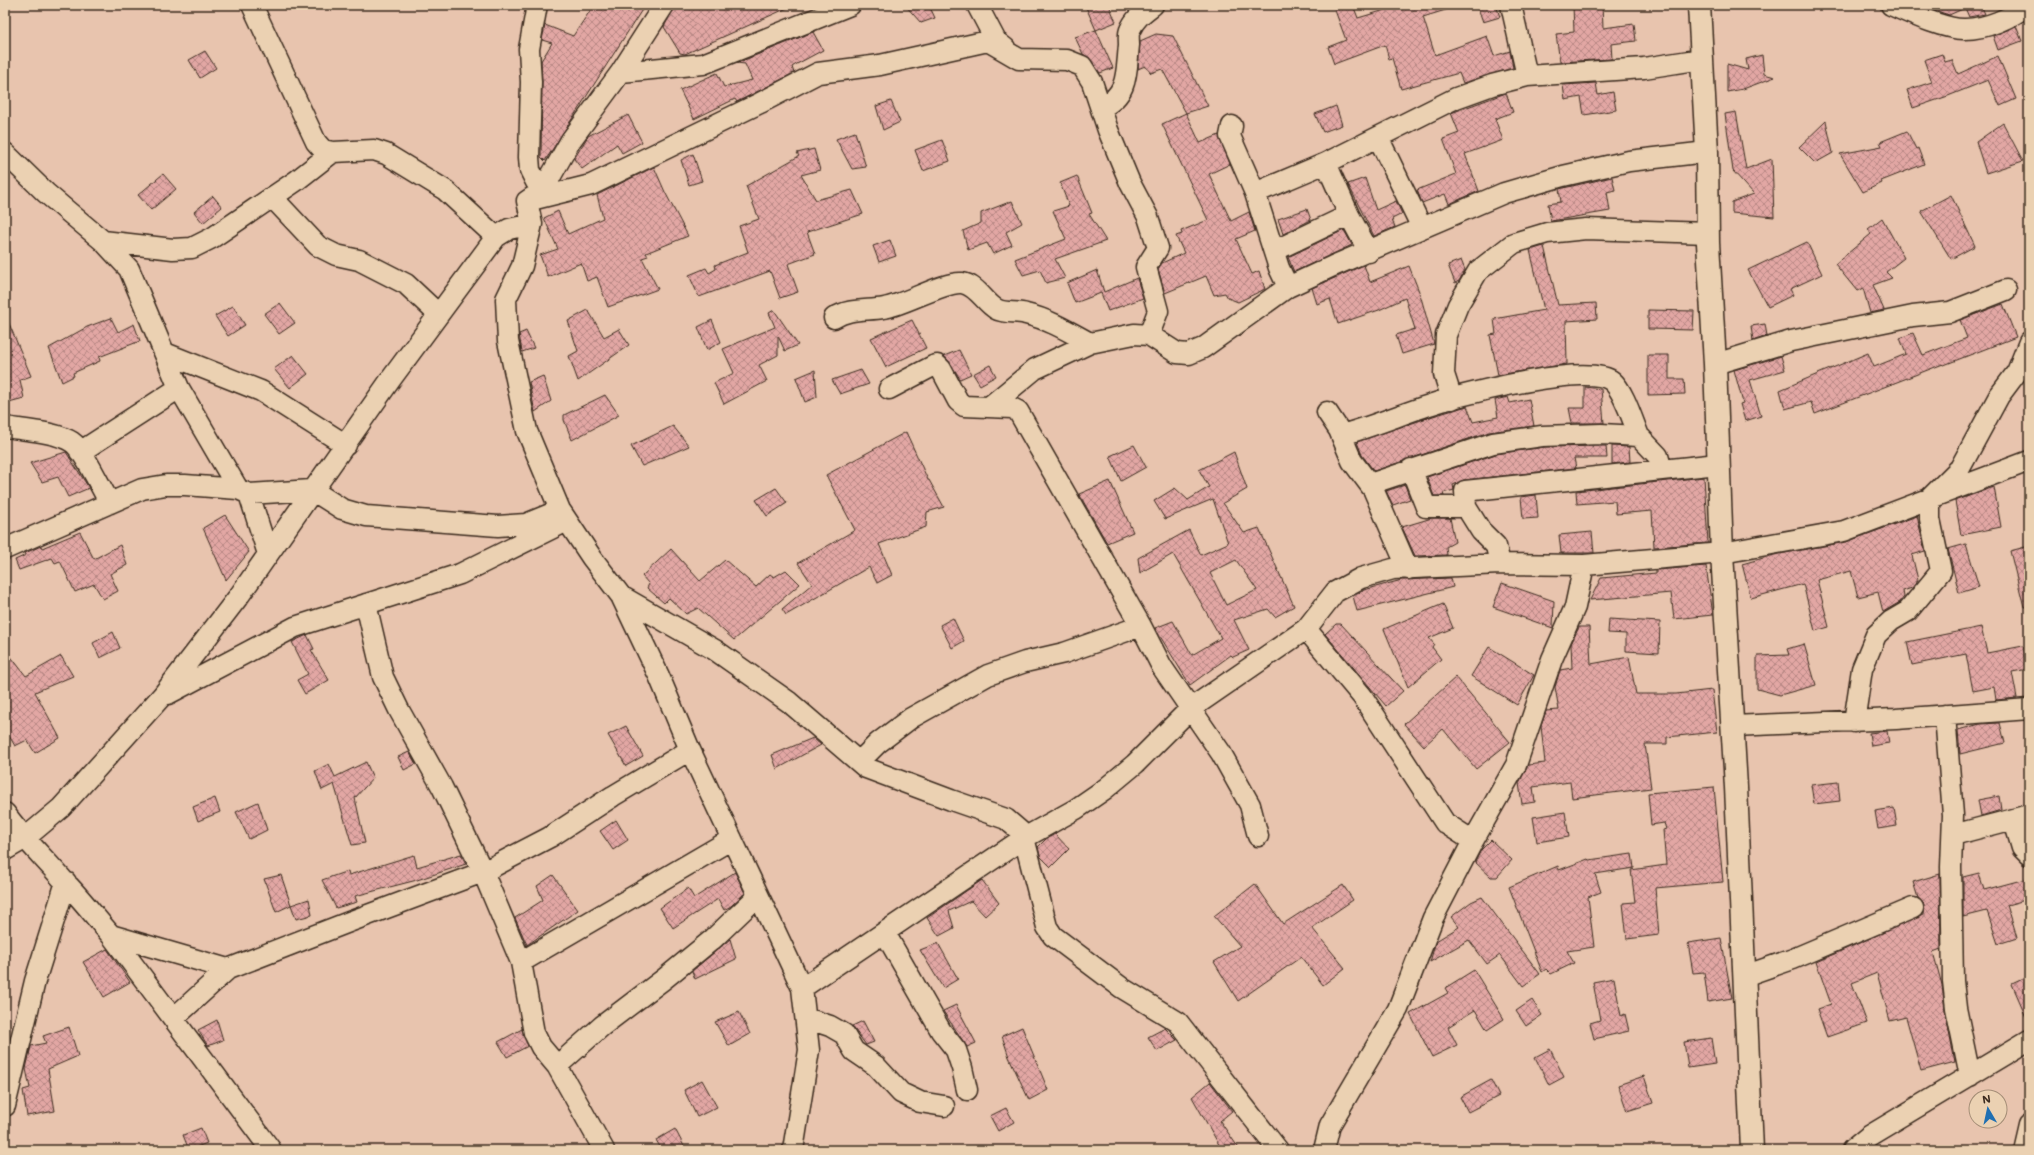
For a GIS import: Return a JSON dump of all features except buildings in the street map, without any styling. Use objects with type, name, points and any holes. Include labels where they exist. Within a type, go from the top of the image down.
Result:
[{"type":"street","points":[[252,5],[316,142],[323,150],[333,152],[374,150],[386,154],[445,190],[496,237]]},
{"type":"street","points":[[536,5],[529,50],[531,82],[529,157],[530,170],[536,182],[543,190]]},
{"type":"street","points":[[527,201],[543,190],[571,140],[621,72],[664,5]]},
{"type":"street","points":[[621,72],[703,64],[850,5]]},
{"type":"street","points":[[976,5],[996,41],[1019,59]]},
{"type":"street","points":[[1101,108],[1111,103],[1120,93],[1126,82],[1130,30],[1138,16],[1153,5]]},
{"type":"street","points":[[1511,5],[1528,76]]},
{"type":"street","points":[[1699,5],[1707,152],[1708,233],[1715,364],[1722,553],[1733,726],[1752,1150]]},
{"type":"street","points":[[1891,5],[1938,24],[1964,30],[1987,25],[2015,14],[2028,5]]},
{"type":"street","points":[[527,201],[591,185],[760,103],[818,73],[880,65],[988,41],[1019,59],[1067,60],[1082,66],[1092,82],[1130,183],[1148,217],[1158,248],[1146,267],[1158,311],[1149,335]]},
{"type":"street","points":[[1255,193],[1326,163],[1456,98],[1492,85],[1528,76],[1644,68],[1702,59]]},
{"type":"street","points":[[1232,126],[1230,136],[1255,193],[1274,251],[1288,287]]},
{"type":"street","points":[[1378,137],[1422,228]]},
{"type":"street","points":[[103,241],[173,249],[192,248],[212,238],[272,197],[333,152]]},
{"type":"street","points":[[989,407],[1035,369],[1090,343],[1134,334],[1149,335],[1177,353],[1189,354],[1203,348],[1288,287],[1333,266],[1369,252],[1504,193],[1563,176],[1629,161],[1707,152]]},
{"type":"street","points":[[5,153],[46,193],[103,241],[128,269],[179,388],[244,492],[268,554]]},
{"type":"street","points":[[1326,163],[1349,215],[1369,252]]},
{"type":"street","points":[[272,197],[318,246],[336,255],[359,260],[406,284],[438,314]]},
{"type":"street","points":[[527,201],[532,224],[522,266],[506,299],[508,341],[527,431],[563,516],[621,596],[659,676],[690,750],[802,988],[809,1050],[793,1150]]},
{"type":"street","points":[[1274,251],[1349,215]]},
{"type":"street","points":[[5,850],[24,839],[61,808],[162,696],[239,596],[312,490],[346,445],[438,314],[496,237],[509,229],[532,224]]},
{"type":"street","points":[[1452,399],[1444,374],[1446,335],[1458,305],[1478,271],[1514,243],[1547,233],[1586,229],[1708,233]]},
{"type":"street","points":[[834,318],[841,313],[851,311],[884,308],[936,290],[962,283],[970,286],[996,309],[1026,313],[1064,329],[1090,343]]},
{"type":"street","points":[[1715,364],[1791,341],[1913,316],[1950,312],[2006,290]]},
{"type":"street","points":[[1854,722],[1862,669],[1876,635],[1891,621],[1908,610],[1941,571],[1930,519],[1930,498],[1960,468],[1998,396],[2017,372],[2029,343]]},
{"type":"street","points":[[165,353],[261,391],[346,445]]},
{"type":"street","points":[[889,389],[937,365],[958,401],[964,406],[1012,408],[1018,411],[1141,626],[1162,667],[1221,753],[1250,805],[1258,836]]},
{"type":"street","points":[[1341,435],[1374,426],[1452,399],[1545,378],[1601,376],[1612,381],[1621,394],[1639,436],[1658,456],[1662,470]]},
{"type":"street","points":[[80,452],[179,388]]},
{"type":"street","points":[[1327,412],[1341,435],[1352,461],[1370,484],[1408,569]]},
{"type":"street","points":[[5,427],[56,436],[72,442],[80,452],[110,503]]},
{"type":"street","points":[[1370,484],[1411,469],[1493,443],[1542,436],[1601,434],[1639,436]]},
{"type":"street","points":[[802,988],[1024,838],[1076,809],[1105,790],[1135,764],[1190,709],[1306,629],[1335,592],[1361,578],[1393,570],[1500,564],[1584,566],[1722,553],[1844,531],[2029,461]]},
{"type":"street","points":[[1500,564],[1496,546],[1481,531],[1466,507],[1465,491],[1718,464]]},
{"type":"street","points":[[1411,469],[1426,507],[1466,507]]},
{"type":"street","points":[[5,549],[142,489],[166,485],[244,492],[312,490],[342,509],[366,516],[498,526],[526,524],[563,516]]},
{"type":"street","points":[[162,696],[295,627],[460,574],[563,516]]},
{"type":"street","points":[[1324,1150],[1330,1125],[1398,1009],[1433,918],[1473,841],[1516,765],[1552,659],[1576,607],[1584,566]]},
{"type":"street","points":[[621,596],[716,650],[789,702],[866,768],[1006,819],[1020,831],[1024,838],[1047,927],[1053,936],[1122,988],[1178,1022],[1278,1150]]},
{"type":"street","points":[[366,604],[383,677],[399,710],[442,786],[483,872],[521,962],[534,1033],[541,1047],[557,1066],[604,1150]]},
{"type":"street","points":[[859,762],[878,743],[911,718],[988,675],[1025,662],[1064,652],[1141,626]]},
{"type":"street","points":[[1306,629],[1362,696],[1445,823],[1473,841]]},
{"type":"street","points":[[1733,726],[1854,722],[2029,709]]},
{"type":"street","points":[[1945,715],[1953,815],[1951,867],[1953,981],[1956,1008],[1970,1076]]},
{"type":"street","points":[[174,1018],[228,969],[483,872],[550,837],[613,796],[690,750]]},
{"type":"street","points":[[5,813],[24,839],[66,882],[89,912],[111,935],[271,1150]]},
{"type":"street","points":[[1953,835],[2021,818],[2022,848],[2029,855]]},
{"type":"street","points":[[521,962],[732,839]]},
{"type":"street","points":[[5,1106],[34,981],[66,882]]},
{"type":"street","points":[[557,1066],[602,1026],[664,979],[713,938],[758,896]]},
{"type":"street","points":[[1744,976],[1793,959],[1913,908]]},
{"type":"street","points":[[885,933],[941,1030],[956,1050],[967,1090]]},
{"type":"street","points":[[111,935],[228,969]]},
{"type":"street","points":[[806,1018],[830,1026],[844,1034],[854,1051],[876,1066],[901,1093],[920,1102],[944,1106]]},
{"type":"street","points":[[1852,1150],[1869,1136],[2029,1040]]},
{"type":"street","points":[[2023,1150],[2029,1124]]}]
